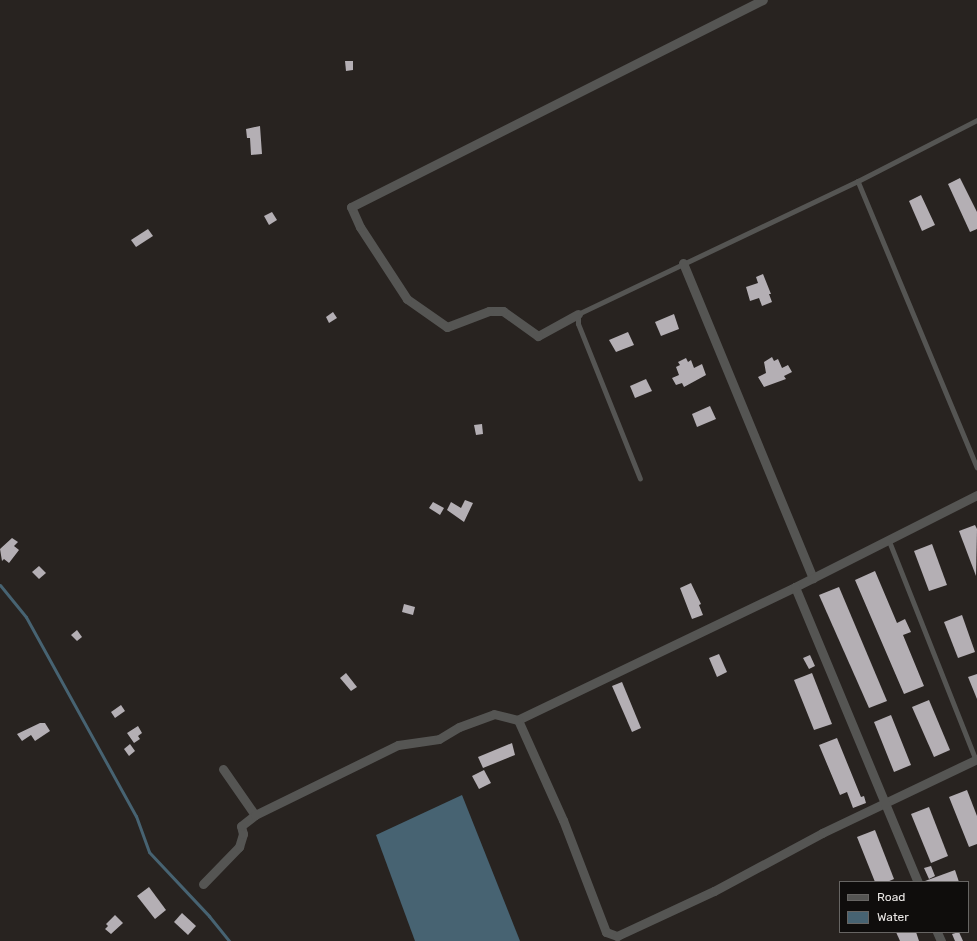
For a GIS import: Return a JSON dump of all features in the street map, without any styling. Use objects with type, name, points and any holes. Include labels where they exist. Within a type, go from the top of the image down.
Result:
[{"type":"street","points":[[578,314],[538,336],[503,311],[489,311],[446,328],[407,299],[360,227],[351,207],[763,0]]},
{"type":"street","points":[[683,263],[813,578]]},
{"type":"street","points":[[203,884],[239,847],[243,834],[241,826],[255,815],[398,745],[440,739],[460,727],[494,714],[518,720],[795,587],[977,495]]},
{"type":"street","points":[[795,587],[887,804],[918,881]]},
{"type":"street","points":[[518,720],[562,820],[603,926],[606,932],[617,936],[714,891],[822,833],[887,804],[977,760]]},
{"type":"street","points":[[225,772],[255,815]]},
{"type":"lane","points":[[640,479],[578,324],[578,314],[683,263],[858,182],[977,120]]},
{"type":"lane","points":[[858,182],[977,467]]},
{"type":"lane","points":[[889,540],[977,760]]},
{"type":"water","points":[[462,795],[520,941],[415,941],[376,835]]},
{"type":"building","points":[[345,61],[353,61],[353,70],[346,71]]},
{"type":"building","points":[[260,126],[262,154],[251,155],[250,138],[247,138],[246,129]]},
{"type":"building","points":[[960,178],[977,212],[977,229],[970,232],[948,184]]},
{"type":"building","points":[[921,195],[935,225],[922,231],[909,201]]},
{"type":"building","points":[[272,212],[277,220],[269,225],[264,216]]},
{"type":"building","points":[[148,229],[153,236],[136,247],[131,240]]},
{"type":"building","points":[[763,274],[771,294],[769,294],[772,302],[762,306],[759,298],[750,301],[746,287],[758,283],[756,277]]},
{"type":"building","points":[[333,312],[337,318],[329,323],[326,317]]},
{"type":"building","points":[[674,314],[679,329],[661,336],[655,322]]},
{"type":"building","points":[[628,332],[634,345],[616,352],[609,340]]},
{"type":"building","points":[[772,357],[774,361],[778,359],[782,368],[788,365],[792,372],[784,376],[786,379],[764,387],[758,377],[766,373],[764,362]]},
{"type":"building","points":[[686,358],[688,362],[691,360],[694,368],[702,364],[706,375],[684,387],[682,383],[676,385],[672,378],[679,375],[676,367],[680,365],[678,362]]},
{"type":"building","points":[[646,379],[652,391],[635,398],[630,386]]},
{"type":"building","points":[[710,406],[716,419],[697,427],[692,414]]},
{"type":"building","points":[[482,424],[483,434],[476,435],[474,425]]},
{"type":"building","points":[[465,500],[473,503],[464,522],[447,510],[451,502],[461,508]]},
{"type":"building","points":[[433,502],[444,508],[440,515],[429,508]]},
{"type":"building","points":[[975,525],[977,529],[976,576],[959,531]]},
{"type":"building","points":[[12,538],[18,542],[14,546],[19,550],[9,563],[4,559],[2,561],[0,549]]},
{"type":"building","points":[[932,544],[947,585],[929,591],[914,551]]},
{"type":"building","points":[[39,566],[46,573],[39,579],[32,572]]},
{"type":"building","points":[[875,571],[897,623],[905,619],[911,632],[903,635],[924,686],[904,694],[855,580]]},
{"type":"building","points":[[691,583],[701,604],[699,605],[703,615],[692,619],[680,588]]},
{"type":"building","points":[[839,587],[887,701],[869,708],[819,595]]},
{"type":"building","points":[[404,604],[415,607],[413,615],[402,612]]},
{"type":"building","points":[[962,615],[975,652],[958,658],[944,622]]},
{"type":"building","points":[[77,630],[82,637],[77,641],[71,635]]},
{"type":"building","points":[[719,654],[727,672],[717,677],[709,658]]},
{"type":"building","points":[[810,655],[815,666],[809,669],[803,658]]},
{"type":"building","points":[[346,673],[357,687],[351,691],[340,678]]},
{"type":"building","points":[[812,673],[832,724],[814,730],[794,680]]},
{"type":"building","points":[[977,674],[977,699],[968,677]]},
{"type":"building","points":[[622,682],[641,728],[632,732],[612,686]]},
{"type":"building","points":[[929,700],[950,750],[934,757],[912,707]]},
{"type":"building","points":[[121,705],[125,711],[115,718],[111,712]]},
{"type":"building","points":[[891,715],[911,765],[894,772],[874,722]]},
{"type":"building","points":[[40,723],[45,723],[50,731],[35,741],[31,735],[22,741],[17,734]]},
{"type":"building","points":[[138,726],[142,733],[138,736],[140,739],[134,743],[127,733]]},
{"type":"building","points":[[837,738],[861,797],[864,796],[866,803],[853,808],[847,792],[840,795],[819,745]]},
{"type":"building","points":[[512,743],[515,755],[483,768],[478,757]]},
{"type":"building","points":[[130,744],[135,751],[129,756],[124,749]]},
{"type":"building","points":[[484,770],[491,783],[479,789],[472,776]]},
{"type":"building","points":[[967,790],[977,816],[977,844],[969,847],[949,797]]},
{"type":"building","points":[[929,807],[948,856],[931,863],[911,814]]},
{"type":"building","points":[[875,830],[894,879],[889,881],[875,881],[857,837]]},
{"type":"building","points":[[931,866],[935,876],[929,879],[924,868]]},
{"type":"building","points":[[955,870],[959,881],[925,881]]},
{"type":"building","points":[[149,887],[166,910],[155,919],[137,896]]},
{"type":"building","points":[[182,913],[196,926],[188,935],[174,922]]},
{"type":"building","points":[[115,915],[123,923],[111,934],[105,929],[108,926],[106,924]]},
{"type":"building","points":[[896,933],[916,933],[919,941],[900,941]]},
{"type":"building","points":[[959,933],[963,941],[955,941],[952,934]]},
{"type":"waterway","points":[[0,585],[26,617],[136,816],[149,852],[209,916],[229,941]]}]
